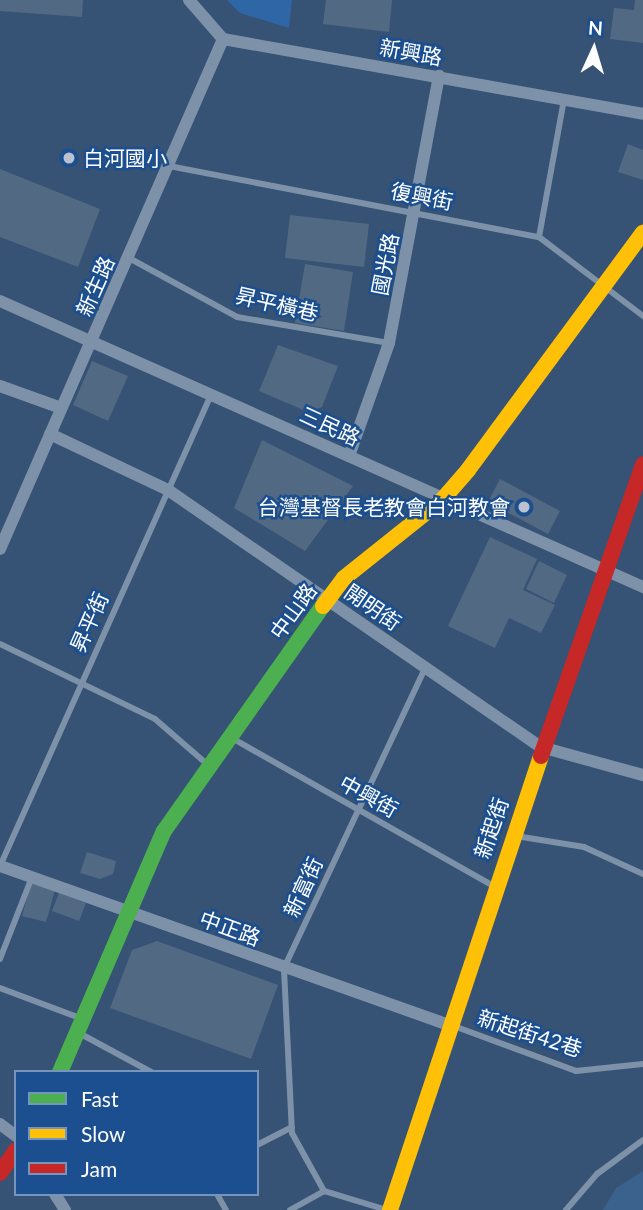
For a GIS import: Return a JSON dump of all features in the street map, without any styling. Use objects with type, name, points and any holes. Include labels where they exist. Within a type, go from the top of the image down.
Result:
[{"type":"street","points":[[189,0],[223,39]]},
{"type":"street","name":"新興路","points":[[223,39],[643,114]]},
{"type":"street","name":"新生路","points":[[0,549],[223,39]]},
{"type":"street","name":"國光路","points":[[349,456],[389,343],[439,76]]},
{"type":"street","name":"中山路","points":[[61,1070],[127,911],[164,831],[228,736],[327,598],[443,499],[643,233]]},
{"type":"street","name":"三民路","points":[[0,301],[212,393],[609,575],[643,587]]},
{"type":"street","points":[[0,386],[61,408]]},
{"type":"street","name":"開明街","points":[[50,434],[168,490],[541,747],[643,775]]},
{"type":"street","name":"新起街","points":[[388,1210],[447,1024],[541,747],[638,500],[643,464]]},
{"type":"street","name":"中正路","points":[[0,866],[447,1024]]},
{"type":"street","points":[[0,1173],[14,1153]]},
{"type":"lane","points":[[539,237],[564,99]]},
{"type":"lane","name":"復興街","points":[[169,166],[539,237],[643,316]]},
{"type":"lane","name":"昇平橫巷","points":[[129,258],[237,317],[389,343]]},
{"type":"lane","name":"昇平街","points":[[0,866],[212,393]]},
{"type":"lane","points":[[0,644],[155,719],[209,765]]},
{"type":"lane","name":"新富街","points":[[324,1191],[292,1128],[284,968],[426,666]]},
{"type":"lane","name":"中興街","points":[[228,736],[493,886]]},
{"type":"lane","points":[[511,834],[584,847],[643,874]]},
{"type":"lane","points":[[0,959],[32,877]]},
{"type":"lane","points":[[0,988],[80,1025],[148,1070]]},
{"type":"lane","name":"新起街42巷","points":[[447,1024],[576,1071],[643,1064]]},
{"type":"lane","points":[[259,1144],[292,1128]]},
{"type":"lane","points":[[566,1210],[597,1174],[643,1140]]},
{"type":"lane","points":[[289,1210],[324,1191],[388,1210]]},
{"type":"shaded area","points":[[227,0],[292,0],[289,28],[240,13]]},
{"type":"shaded area","points":[[643,1171],[643,1210],[603,1210],[616,1188]]},
{"type":"building","points":[[0,0],[83,0],[82,17],[0,11]]},
{"type":"building","points":[[326,0],[392,0],[389,32],[323,24]]},
{"type":"building","points":[[635,0],[643,0],[643,43],[610,39],[614,8],[634,10]]},
{"type":"building","points":[[628,144],[643,150],[643,180],[618,172]]},
{"type":"building","points":[[0,169],[100,209],[78,267],[0,237]]},
{"type":"building","points":[[290,215],[369,224],[364,267],[285,258]]},
{"type":"building","points":[[305,264],[353,272],[344,331],[295,323]]},
{"type":"building","points":[[278,345],[338,366],[322,407],[308,412],[259,391]]},
{"type":"building","points":[[92,361],[128,376],[108,421],[73,405]]},
{"type":"building","points":[[262,440],[353,486],[305,551],[234,508]]},
{"type":"building","name":"台灣基督長老教會白河教會","points":[[500,479],[560,511],[548,534],[488,502]]},
{"type":"building","points":[[490,537],[537,559],[523,590],[555,605],[541,633],[509,618],[495,648],[448,626]]},
{"type":"building","points":[[539,561],[567,575],[554,603],[526,589]]},
{"type":"building","points":[[87,852],[116,861],[113,874],[100,879],[80,873]]},
{"type":"building","points":[[31,883],[55,890],[46,922],[22,916]]},
{"type":"building","points":[[59,893],[86,903],[79,921],[52,911]]},
{"type":"building","points":[[157,941],[278,985],[251,1059],[110,1008],[132,950]]},
{"type":"traffic: fast","points":[[61,1070],[164,831],[323,606]]},
{"type":"traffic: slow","points":[[323,606],[344,578],[443,499],[468,470],[643,233]]},
{"type":"traffic: slow","points":[[390,1210],[541,756]]},
{"type":"traffic: jam","points":[[541,756],[643,464]]},
{"type":"traffic: jam","points":[[0,1173],[14,1153]]},
{"type":"place","name":"白河國小","points":[[69,158]]},
{"type":"place","name":"台灣基督長老教會白河教會","points":[[524,507]]}]
